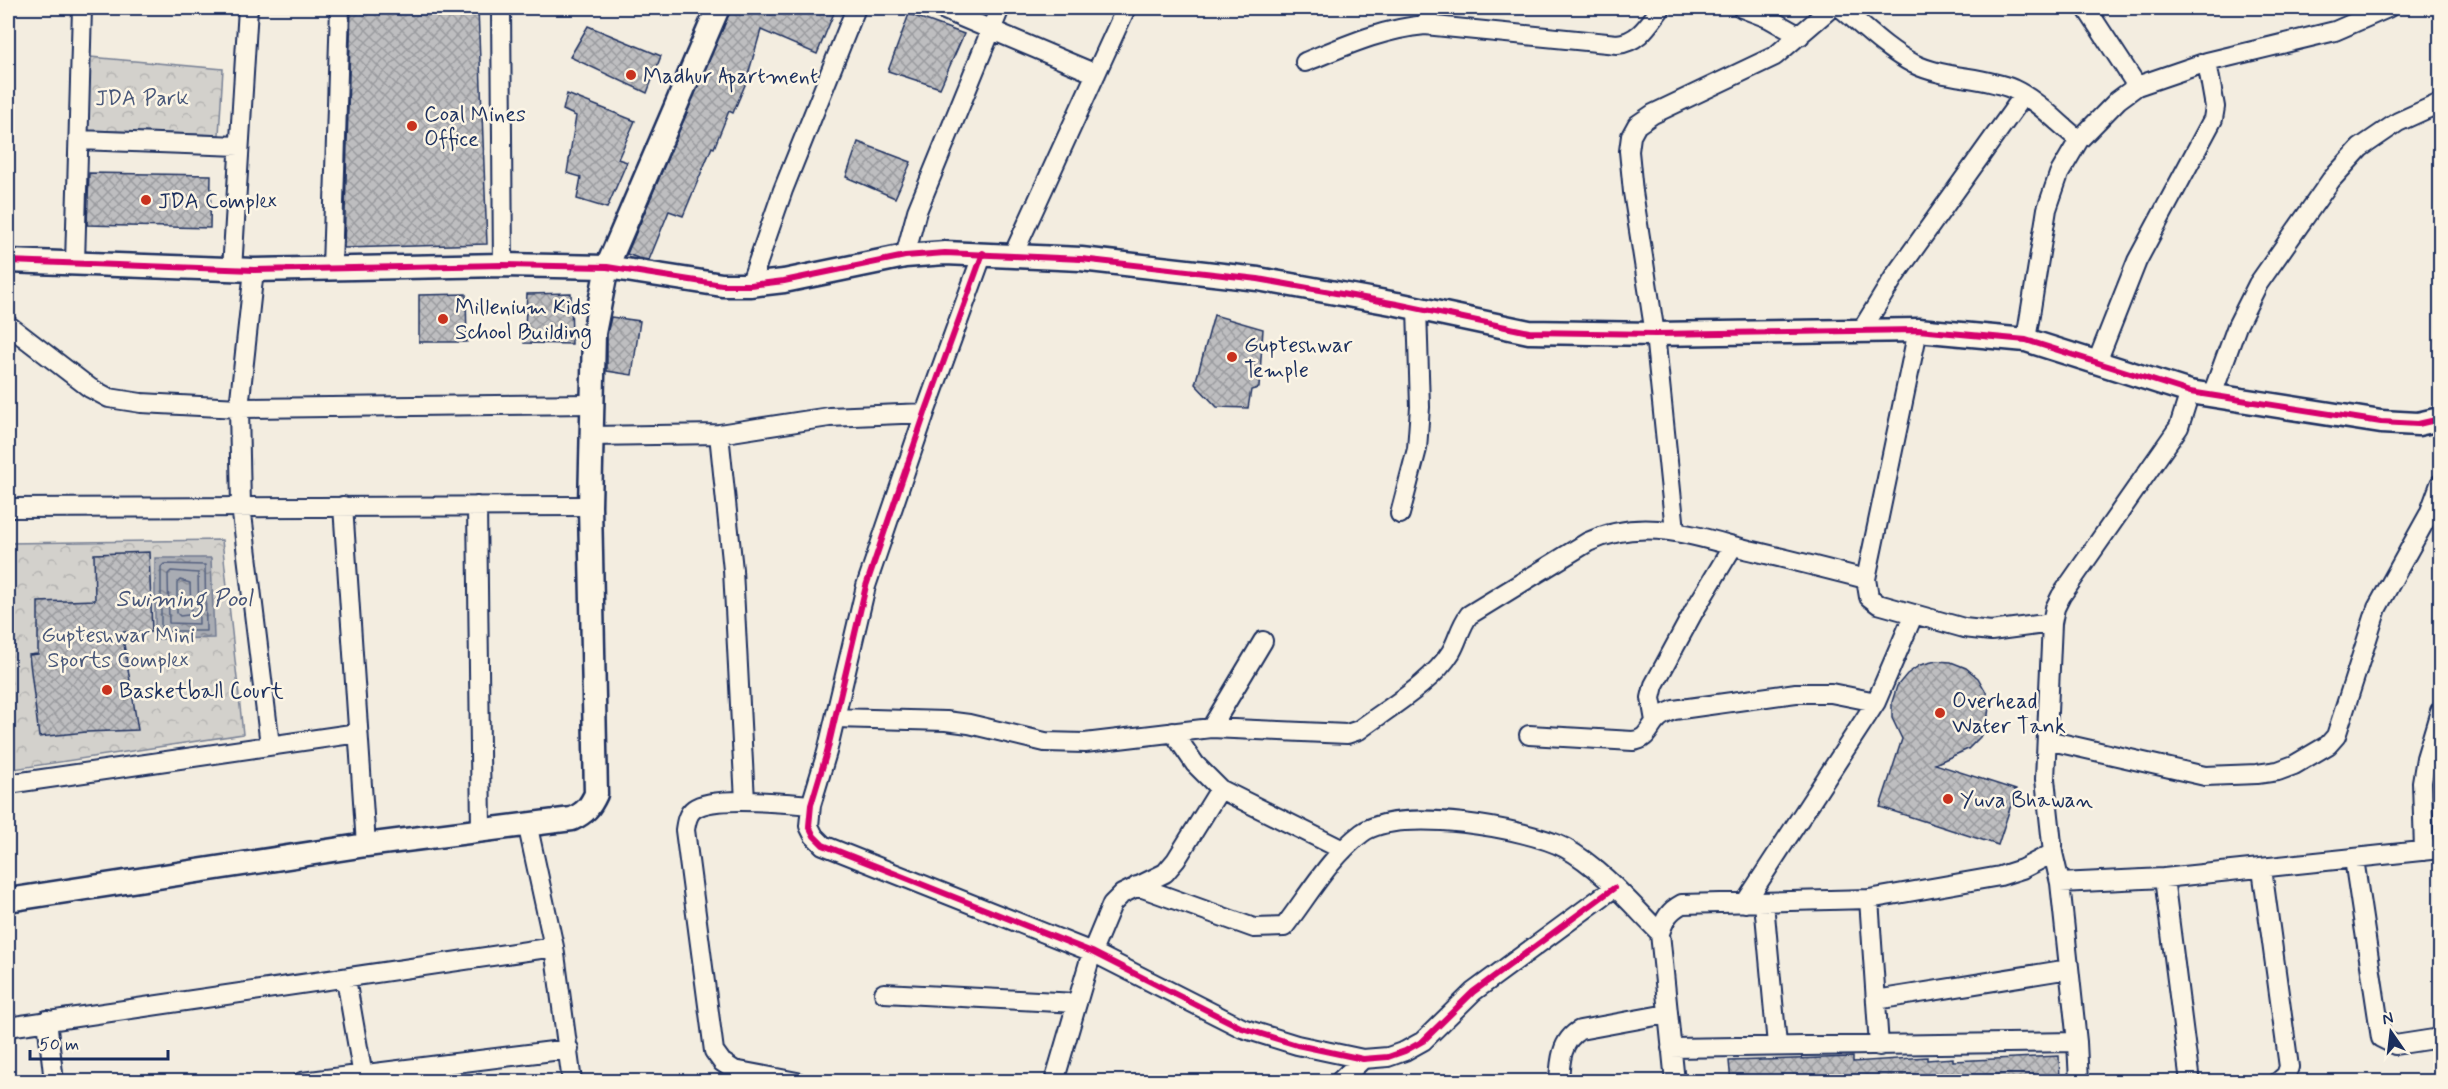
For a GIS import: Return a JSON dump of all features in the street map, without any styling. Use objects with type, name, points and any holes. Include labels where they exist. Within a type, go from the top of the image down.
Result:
[{"type":"street","points":[[75,263],[82,8]]},
{"type":"street","points":[[248,8],[240,146],[243,270],[239,408],[241,506],[270,746]]},
{"type":"street","points":[[332,268],[340,8]]},
{"type":"street","points":[[501,8],[503,265]]},
{"type":"street","points":[[8,900],[366,845],[572,819],[583,814],[590,806],[596,794],[590,506],[594,333],[607,267],[718,8]]},
{"type":"street","points":[[750,285],[783,190],[856,8]]},
{"type":"street","points":[[940,8],[1096,74]]},
{"type":"street","points":[[905,256],[917,211],[1000,8]]},
{"type":"street","points":[[1013,255],[1126,8]]},
{"type":"street","points":[[1425,25],[1432,8]]},
{"type":"street","points":[[1305,62],[1376,33],[1425,25],[1617,44],[1629,43],[1639,36],[1661,8]]},
{"type":"street","points":[[1742,8],[1768,18],[1800,36]]},
{"type":"street","points":[[1675,530],[1655,334],[1633,192],[1629,152],[1630,136],[1636,125],[1653,114],[1775,56],[1831,8]]},
{"type":"street","points":[[1841,8],[1888,47],[1915,64],[1958,77],[1992,83],[2024,94],[2079,140]]},
{"type":"street","points":[[2086,8],[2138,86]]},
{"type":"street","points":[[2026,340],[2047,209],[2059,174],[2079,140],[2118,100],[2138,86],[2206,62],[2335,31],[2388,8]]},
{"type":"street","points":[[2097,362],[2137,261],[2213,119],[2215,107],[2206,62]]},
{"type":"street","points":[[1861,331],[1902,266],[2024,94]]},
{"type":"street","points":[[2079,1082],[2077,1042],[2060,883],[2053,853],[2045,780],[2052,623],[2055,608],[2061,596],[2179,428],[2201,393],[2258,284],[2331,180],[2360,148],[2398,122],[2440,103]]},
{"type":"street","points":[[79,140],[240,146]]},
{"type":"street","points":[[983,253],[924,413],[866,586],[835,718],[811,805],[809,826],[814,836],[823,845],[1092,952],[1242,1028],[1297,1045],[1363,1059],[1388,1057],[1423,1041],[1473,992],[1614,888]]},
{"type":"street","points":[[8,261],[243,270],[503,265],[607,267],[722,285],[750,285],[784,281],[905,256],[983,253],[1081,260],[1258,279],[1418,308],[1529,332],[1655,334],[1918,330],[2026,340],[2201,393],[2381,422],[2418,424],[2440,419]]},
{"type":"street","points":[[1400,514],[1417,449],[1420,407],[1418,308]]},
{"type":"street","points":[[8,325],[90,388],[109,398],[141,404],[239,408],[592,404]]},
{"type":"street","points":[[1918,330],[1866,579],[1869,597],[1878,604],[1913,616],[1964,628],[1991,631],[2052,623]]},
{"type":"street","points":[[591,436],[719,434],[829,417],[924,413]]},
{"type":"street","points":[[719,434],[733,570],[745,801]]},
{"type":"street","points":[[2047,740],[2205,776],[2278,771],[2294,765],[2328,745],[2336,736],[2365,638],[2377,608],[2429,514],[2440,484]]},
{"type":"street","points":[[343,506],[366,845]]},
{"type":"street","points":[[477,506],[481,829]]},
{"type":"street","points":[[8,508],[590,506]]},
{"type":"street","points":[[835,718],[946,721],[969,724],[1045,742],[1084,743],[1211,728],[1335,735],[1359,730],[1436,671],[1451,651],[1461,625],[1469,615],[1588,542],[1605,534],[1627,530],[1675,530],[1866,579]]},
{"type":"street","points":[[1656,721],[1651,698],[1654,685],[1733,546]]},
{"type":"street","points":[[1745,903],[1876,702],[1913,616]]},
{"type":"street","points":[[1211,728],[1263,641]]},
{"type":"street","points":[[1529,735],[1641,740],[1647,736],[1663,714],[1674,710],[1796,693],[1831,693],[1876,702]]},
{"type":"street","points":[[2060,883],[2164,878],[2432,850],[2422,782],[2426,758],[2440,711]]},
{"type":"street","points":[[1173,732],[1195,764],[1220,789],[1343,850]]},
{"type":"street","points":[[8,779],[358,733]]},
{"type":"street","points":[[1054,1082],[1092,952],[1112,904],[1122,894],[1165,873],[1176,860],[1220,789]]},
{"type":"street","points":[[797,1082],[734,1071],[722,1062],[714,1051],[685,830],[692,810],[701,805],[745,801],[811,805]]},
{"type":"street","points":[[1137,886],[1254,928],[1284,927],[1343,850],[1364,831],[1395,821],[1428,820],[1508,830],[1543,838],[1566,849],[1587,863],[1660,933]]},
{"type":"street","points":[[527,823],[554,947],[572,1082]]},
{"type":"street","points":[[1675,1082],[1660,933],[1665,919],[1672,910],[1682,904],[1869,899],[2000,876],[2022,869],[2053,853]]},
{"type":"street","points":[[2354,858],[2381,1038],[2395,1045],[2440,1038]]},
{"type":"street","points":[[2262,869],[2289,1067],[2286,1075],[2278,1082]]},
{"type":"street","points":[[2164,878],[2190,1082]]},
{"type":"street","points":[[1869,899],[1879,1046]]},
{"type":"street","points":[[1764,903],[1777,1045]]},
{"type":"street","points":[[8,1027],[554,947]]},
{"type":"street","points":[[1876,1000],[2069,969]]},
{"type":"street","points":[[346,979],[364,1077]]},
{"type":"street","points":[[884,993],[1077,1004]]},
{"type":"street","points":[[1558,1082],[1563,1052],[1571,1034],[1580,1030],[1667,1014]]},
{"type":"street","points":[[46,1020],[54,1082]]},
{"type":"street","points":[[1671,1048],[2077,1042]]},
{"type":"street","points":[[302,1082],[364,1077],[569,1049]]},
{"type":"street","points":[[1339,1082],[1363,1059]]},
{"type":"green space","name":"JDA Park","points":[[90,57],[223,69],[219,135],[85,130]]},
{"type":"green space","name":"Gupteshwar Mini Sports Complex","points":[[222,540],[243,734],[14,769],[8,682],[8,543]]},
{"type":"water","name":"Swiming Pool","points":[[155,558],[211,558],[214,638],[155,639]]},
{"type":"building","name":"Coal Mines Office","points":[[351,8],[478,8],[487,244],[344,248]]},
{"type":"building","points":[[731,8],[836,8],[817,54],[761,30],[745,85],[733,113],[729,111],[683,216],[669,211],[649,260],[627,254]]},
{"type":"building","points":[[909,14],[964,34],[940,88],[888,71]]},
{"type":"building","name":"Madhur Apartment","points":[[588,26],[661,56],[647,93],[570,57]]},
{"type":"building","points":[[567,94],[635,121],[618,159],[627,162],[607,208],[577,199],[581,177],[567,173],[576,116],[563,110]]},
{"type":"building","points":[[858,142],[911,162],[895,198],[846,177]]},
{"type":"building","name":"JDA Complex","points":[[89,173],[211,175],[210,228],[87,225]]},
{"type":"building","points":[[571,293],[572,344],[524,343],[527,294]]},
{"type":"building","name":"Millenium Kids School Building","points":[[466,294],[467,342],[419,342],[419,295]]},
{"type":"building","name":"Gupteshwar Temple","points":[[1214,315],[1263,329],[1259,388],[1251,390],[1248,408],[1217,407],[1195,384]]},
{"type":"building","points":[[611,317],[640,321],[632,375],[607,371],[607,334]]},
{"type":"building","points":[[149,552],[152,632],[122,632],[138,730],[39,737],[29,655],[38,654],[38,602],[95,600],[94,554]]},
{"type":"building","points":[[1936,661],[1951,662],[1966,668],[1978,678],[1986,692],[1989,707],[1987,723],[1980,737],[1968,749],[1935,764],[2016,790],[1998,845],[1880,807],[1902,739],[1892,718],[1892,702],[1897,686],[1907,674],[1920,665]]},
{"type":"building","points":[[2059,1056],[2060,1082],[1731,1082],[1729,1061],[1853,1057],[1853,1062],[1927,1057],[1927,1060],[1953,1058],[1953,1061]]},
{"type":"cycle path","points":[[8,261],[254,270],[503,265],[607,267],[722,285],[750,285],[784,281],[905,256],[945,253],[1081,259],[1258,279],[1397,304],[1529,332],[1655,334],[1918,330],[2026,340],[2190,392],[2381,422],[2418,424],[2440,419]]},
{"type":"cycle path","points":[[983,253],[866,586],[827,752],[811,805],[809,826],[814,836],[823,845],[1092,952],[1242,1028],[1297,1045],[1363,1059],[1388,1057],[1423,1041],[1473,992],[1614,888]]},
{"type":"place","name":"Madhur Apartment","points":[[631,75]]},
{"type":"place","name":"Coal Mines Office","points":[[412,126]]},
{"type":"place","name":"JDA Complex","points":[[146,200]]},
{"type":"place","name":"Millenium Kids School Building","points":[[443,319]]},
{"type":"place","name":"Gupteshwar Temple","points":[[1232,357]]},
{"type":"place","name":"Basketball Court","points":[[107,690]]},
{"type":"place","name":"Overhead Water Tank","points":[[1940,713]]},
{"type":"place","name":"Yuva Bhawan","points":[[1948,799]]}]
